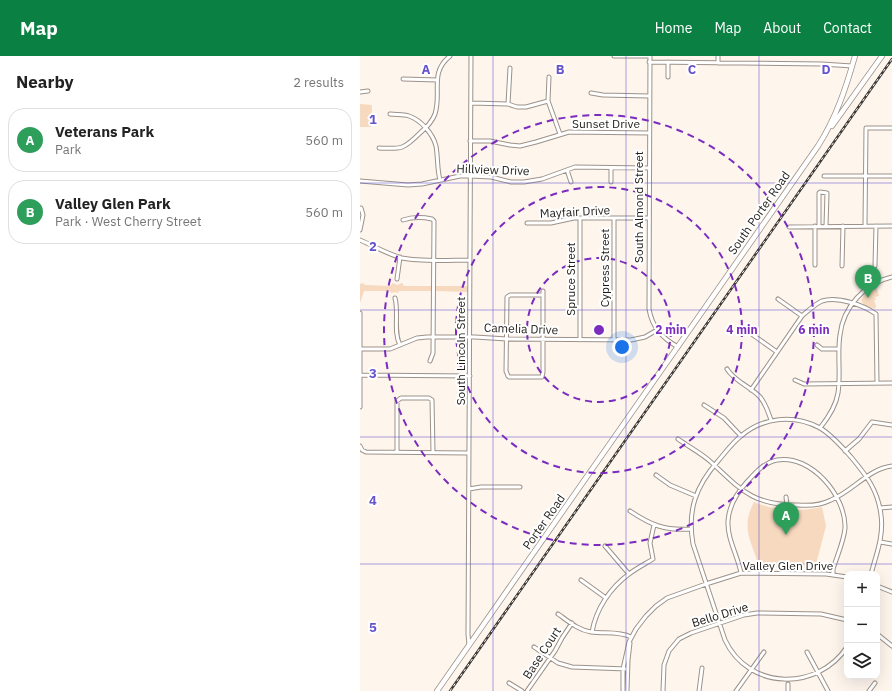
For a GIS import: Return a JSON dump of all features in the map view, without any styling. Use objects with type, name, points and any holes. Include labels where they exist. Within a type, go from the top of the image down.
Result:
[{"type":"street","points":[[379,148],[399,149],[404,147],[426,128],[436,112],[437,80],[441,65],[450,56]]},
{"type":"street","name":"South Lincoln Street","points":[[469,646],[471,56]]},
{"type":"street","points":[[614,56],[650,56]]},
{"type":"street","name":"South Almond Street","points":[[650,56],[648,218],[649,309],[651,320],[657,330],[666,339],[678,347]]},
{"type":"street","points":[[718,56],[718,63]]},
{"type":"street","name":"South Porter Road","points":[[667,364],[828,130],[840,104],[855,56]]},
{"type":"street","points":[[828,130],[835,124],[882,56]]},
{"type":"street","points":[[649,62],[822,64],[852,66]]},
{"type":"street","points":[[668,62],[668,77]]},
{"type":"street","points":[[508,104],[510,68]]},
{"type":"street","points":[[549,77],[548,101],[560,134]]},
{"type":"street","points":[[403,79],[437,80]]},
{"type":"street","points":[[360,92],[368,91]]},
{"type":"street","points":[[591,93],[603,95],[649,96]]},
{"type":"street","points":[[471,102],[508,104],[517,107],[526,107],[548,101]]},
{"type":"street","points":[[390,114],[411,116],[426,128],[434,137],[437,168],[440,180]]},
{"type":"street","points":[[865,226],[866,128],[892,128]]},
{"type":"street","name":"Sunset Drive","points":[[470,141],[490,141],[520,146],[560,134],[574,132],[649,133]]},
{"type":"street","name":"Hillview Drive","points":[[360,182],[400,185],[422,184],[460,176],[491,177],[511,182],[524,182],[542,179],[575,167],[649,168]]},
{"type":"street","points":[[610,182],[611,168]]},
{"type":"street","points":[[567,170],[571,182]]},
{"type":"street","points":[[824,176],[892,176]]},
{"type":"street","points":[[815,265],[820,192],[827,193],[826,226]]},
{"type":"street","points":[[360,230],[362,218],[361,208]]},
{"type":"street","points":[[403,220],[412,218],[430,218],[433,220],[433,353],[430,361]]},
{"type":"street","name":"Mayfair Drive","points":[[527,223],[551,223],[580,218],[648,218]]},
{"type":"street","name":"Spruce Street","points":[[580,218],[580,340]]},
{"type":"street","name":"Cypress Street","points":[[614,219],[614,340]]},
{"type":"street","points":[[789,226],[892,226]]},
{"type":"street","points":[[842,266],[843,226]]},
{"type":"street","points":[[875,266],[876,226]]},
{"type":"street","points":[[360,240],[388,253],[415,260],[470,260]]},
{"type":"street","points":[[397,279],[400,257]]},
{"type":"street","points":[[820,428],[835,405],[839,384],[840,335],[842,325],[852,303],[869,287],[881,280],[892,277]]},
{"type":"street","points":[[543,291],[543,295],[543,339],[542,377],[512,378],[508,376],[508,296],[543,295]]},
{"type":"street","points":[[395,298],[397,306],[397,333],[400,346]]},
{"type":"street","points":[[778,299],[802,316]]},
{"type":"street","points":[[752,390],[802,316],[812,307],[833,299],[852,303],[876,314],[877,383]]},
{"type":"street","points":[[360,313],[360,407]]},
{"type":"street","name":"Camelia Drive","points":[[360,349],[390,349],[417,338],[433,337],[580,340],[640,339],[657,330]]},
{"type":"street","points":[[753,335],[777,352]]},
{"type":"street","points":[[817,345],[822,348],[839,349]]},
{"type":"street","name":"Porter Road","points":[[437,691],[667,364]]},
{"type":"street","points":[[727,369],[732,376],[761,398],[768,409],[772,420]]},
{"type":"street","points":[[360,375],[470,376]]},
{"type":"street","points":[[795,380],[804,384],[892,383]]},
{"type":"street","points":[[397,452],[398,399],[401,398],[432,399],[433,452]]},
{"type":"street","points":[[704,405],[724,418],[741,436]]},
{"type":"street","points":[[754,675],[739,664],[725,640],[693,544],[691,529],[692,512],[696,496],[704,478],[741,436],[756,426],[772,420],[782,419],[797,420],[820,428],[833,438],[867,476],[875,490],[882,523],[880,542],[872,571]]},
{"type":"street","points":[[845,451],[859,439],[872,422],[892,425]]},
{"type":"street","points":[[678,439],[705,457],[740,489],[761,501],[772,504],[813,505],[831,501],[879,469],[892,466]]},
{"type":"street","points":[[360,446],[362,450],[366,452],[469,453]]},
{"type":"street","points":[[741,574],[729,534],[728,521],[732,504],[740,489],[754,473],[769,463],[777,460],[792,460],[813,469],[837,497],[843,512],[845,528],[833,569],[833,574]]},
{"type":"street","points":[[656,476],[670,486],[696,496]]},
{"type":"street","points":[[469,489],[481,487],[520,487]]},
{"type":"street","points":[[786,498],[786,505]]},
{"type":"street","points":[[880,508],[892,507]]},
{"type":"street","points":[[630,511],[654,525],[672,529],[691,529]]},
{"type":"street","points":[[592,632],[595,617],[606,598],[629,574],[653,559],[650,543],[654,525]]},
{"type":"street","points":[[880,542],[892,544]]},
{"type":"street","points":[[605,546],[629,574]]},
{"type":"street","name":"Valley Glen Drive","points":[[623,691],[622,669],[631,637],[646,616],[661,602],[674,595],[741,574],[833,574],[844,576]]},
{"type":"street","points":[[581,580],[606,598]]},
{"type":"street","points":[[880,587],[892,592]]},
{"type":"street","name":"Bello Drive","points":[[663,691],[664,665],[666,656],[671,647],[679,639],[691,633],[756,613],[821,614],[844,619]]},
{"type":"street","points":[[558,614],[572,624],[585,630],[592,632],[616,632],[631,637]]},
{"type":"street","name":"Base Court","points":[[527,691],[572,624]]},
{"type":"street","points":[[880,636],[892,646]]},
{"type":"street","name":"Valley Glen Drive","points":[[627,691],[627,670],[631,637]]},
{"type":"street","points":[[534,647],[550,658],[572,668],[627,670]]},
{"type":"street","points":[[815,679],[835,664],[844,651]]},
{"type":"street","points":[[736,691],[764,652]]},
{"type":"street","points":[[807,652],[828,691]]},
{"type":"street","points":[[699,691],[702,668]]},
{"type":"street","name":"Base Court","points":[[510,683],[522,691]]},
{"type":"street","points":[[869,691],[874,683]]},
{"type":"street","points":[[784,684],[794,684]]},
{"type":"street","points":[[788,684],[788,691]]},
{"type":"shaded area","points":[[360,104],[372,105],[371,127],[360,127]]},
{"type":"shaded area","points":[[363,283],[365,285],[390,286],[393,283],[397,285],[402,283],[404,286],[431,286],[431,291],[399,291],[398,293],[391,293],[390,291],[364,291],[360,303],[360,284]]},
{"type":"shaded area","points":[[436,286],[468,286],[468,292],[436,291]]},
{"type":"shaded area","points":[[876,286],[879,296],[875,297],[876,300],[874,300],[876,306],[875,309],[864,305],[861,300],[864,295]]},
{"type":"shaded area","points":[[754,502],[770,507],[788,510],[805,510],[822,507],[826,526],[815,568],[759,567],[748,528],[750,511]]},
{"type":"railway","points":[[450,691],[892,59]]},
{"type":"place","name":"Valley Glen Park","points":[[868,298]]},
{"type":"place","name":"Veterans Park","points":[[786,535]]}]
